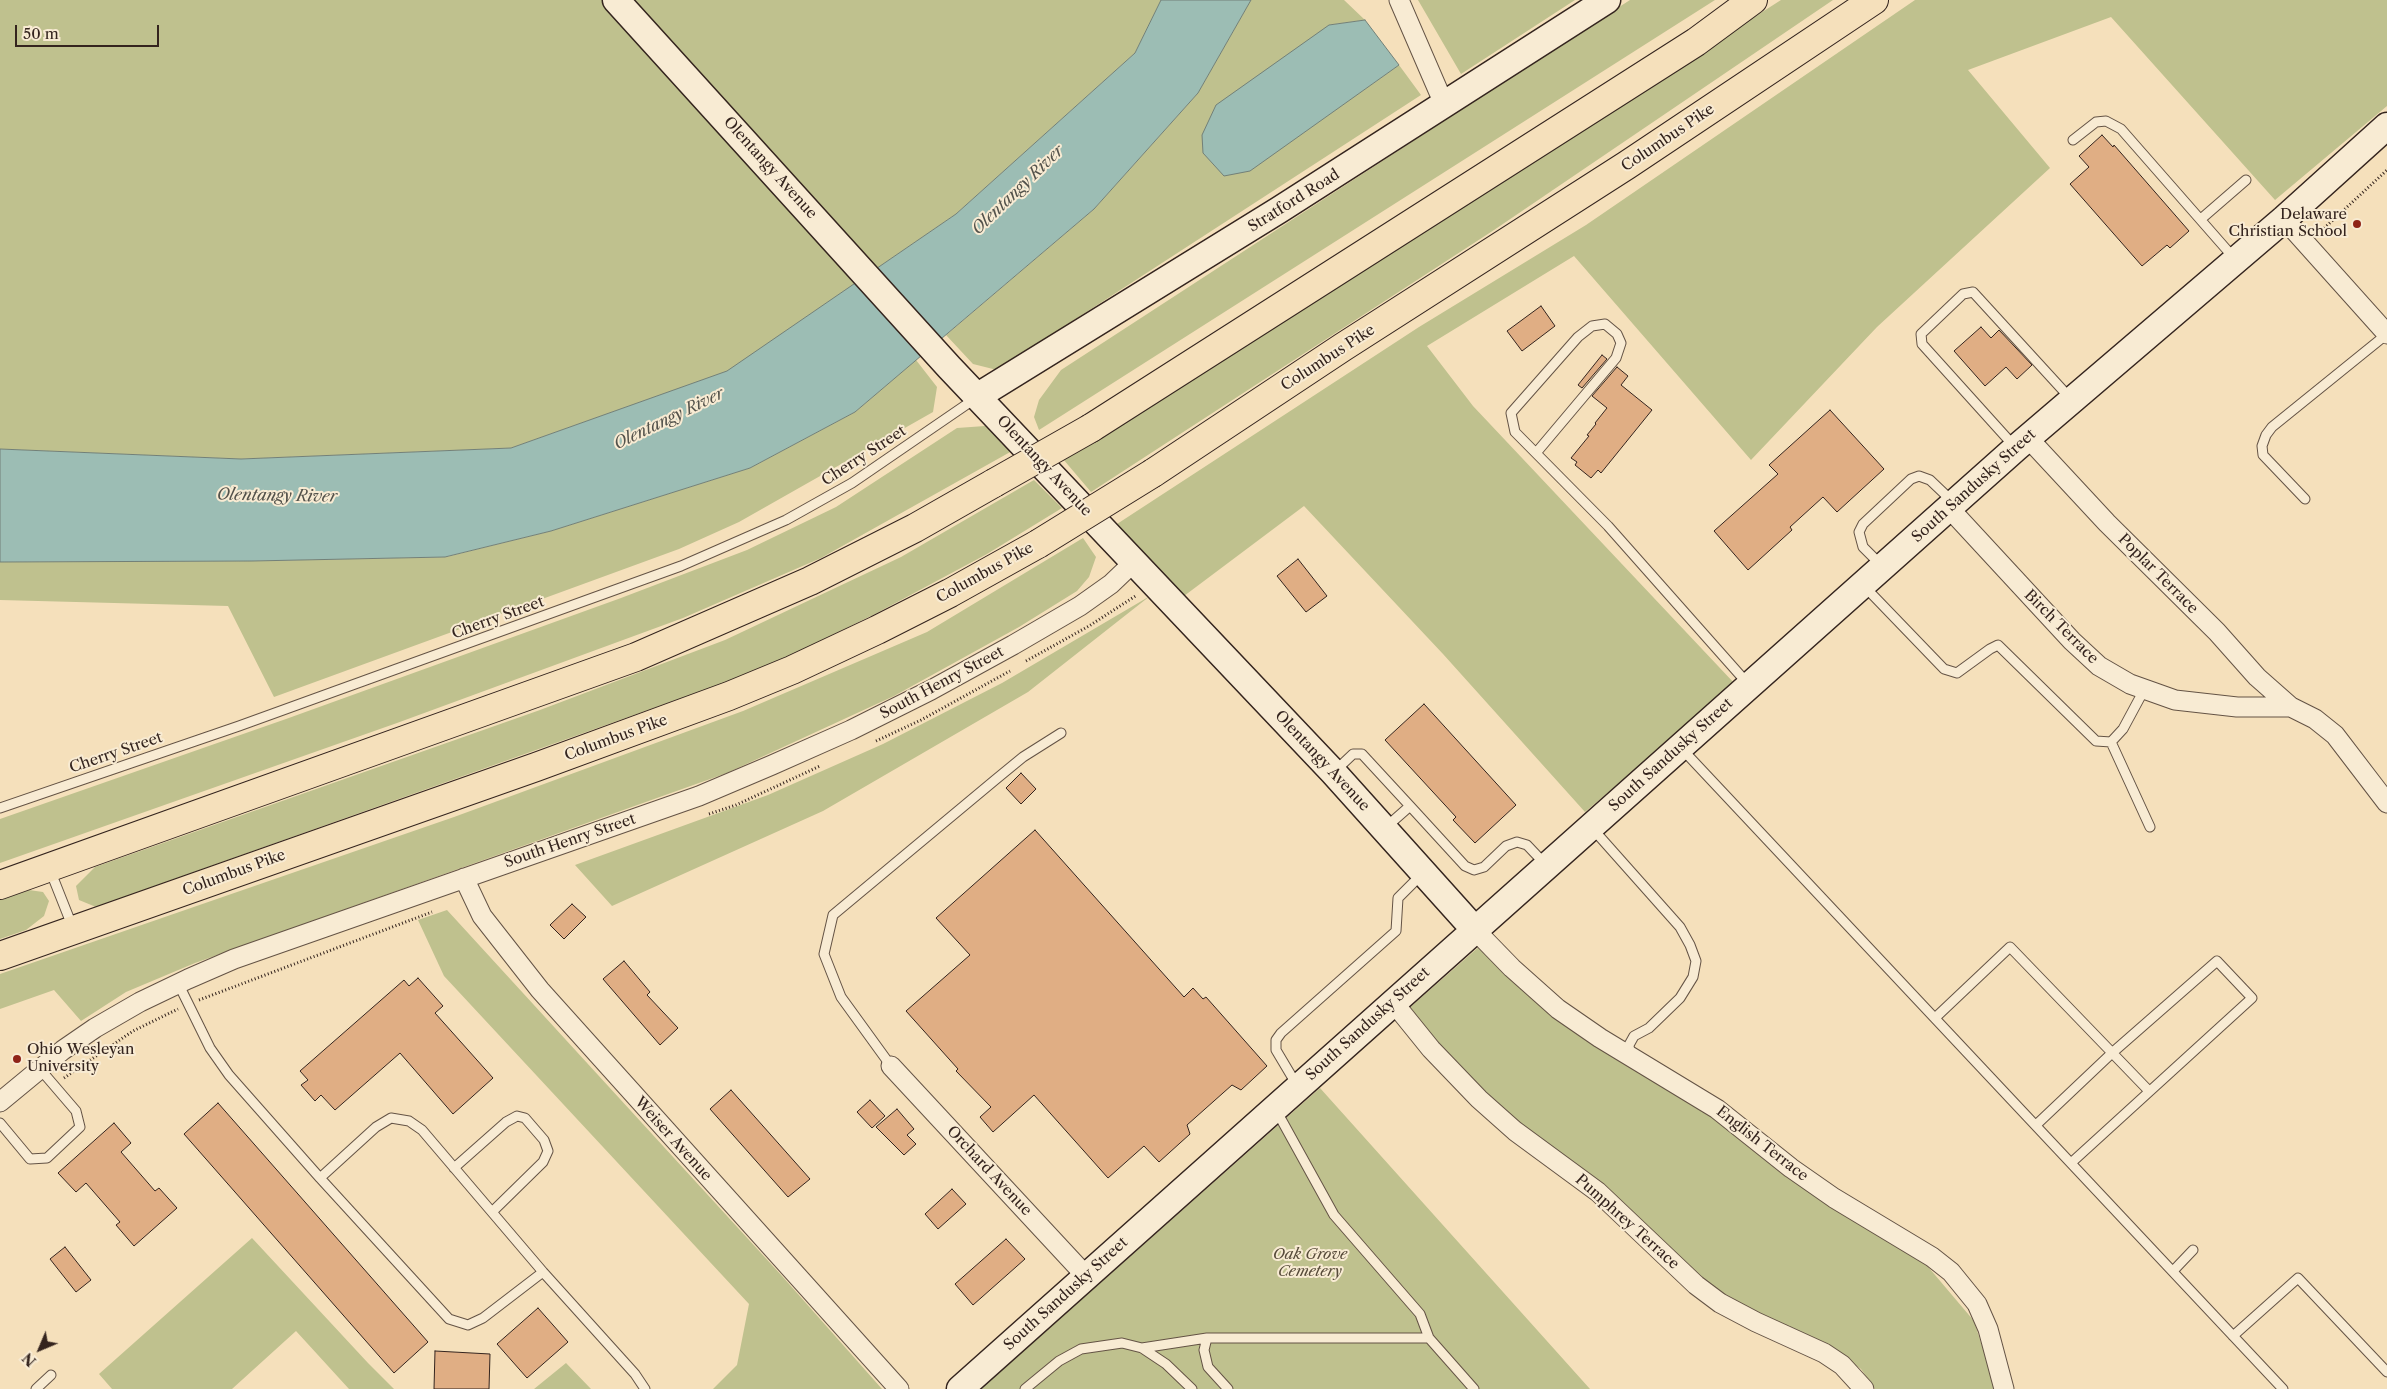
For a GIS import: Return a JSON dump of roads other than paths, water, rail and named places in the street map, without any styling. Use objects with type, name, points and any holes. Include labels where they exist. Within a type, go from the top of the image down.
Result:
[{"type":"highway","points":[[0,885],[636,657],[810,581],[915,528],[1091,428],[1696,42],[1753,0]]},
{"type":"highway","name":"Columbus Pike","points":[[0,956],[536,767],[729,696],[792,670],[950,593],[1038,544],[1153,473],[1343,347],[1627,165],[1874,0]]},
{"type":"street","name":"Olentangy Avenue","points":[[616,0],[949,367],[1333,772],[1475,930]]},
{"type":"street","points":[[1399,0],[1444,104]]},
{"type":"street","name":"Stratford Road","points":[[978,396],[1120,310],[1607,0]]},
{"type":"street","name":"South Sandusky Street","points":[[960,1389],[2022,443],[2284,219],[2387,126]]},
{"type":"street","points":[[2284,219],[2387,334]]},
{"type":"street","name":"Poplar Terrace","points":[[2022,443],[2107,523],[2217,632],[2257,677],[2291,707]]},
{"type":"street","name":"Birch Terrace","points":[[1952,506],[2072,641],[2099,666],[2130,684],[2175,700],[2236,707],[2291,707]]},
{"type":"street","name":"South Henry Street","points":[[0,1102],[63,1050],[95,1028],[178,983],[234,959],[699,796],[851,730],[939,686],[1080,606],[1111,584],[1134,562]]},
{"type":"street","points":[[2291,707],[2315,719],[2335,735],[2387,803]]},
{"type":"street","name":"Weiser Avenue","points":[[464,878],[482,916],[540,990],[899,1389]]},
{"type":"street","name":"English Terrace","points":[[1475,930],[1512,968],[1558,1009],[1600,1038],[1717,1109],[1791,1168],[1834,1198],[1932,1257],[1951,1272],[1977,1304],[1988,1329],[2004,1389]]},
{"type":"street","name":"Pumphrey Terrace","points":[[1394,1002],[1431,1049],[1479,1100],[1515,1131],[1598,1192],[1696,1285],[1720,1303],[1824,1353],[1842,1364],[1864,1389]]},
{"type":"street","name":"Orchard Avenue","points":[[891,1066],[1086,1276]]},
{"type":"lane","points":[[2073,140],[2096,122],[2106,121],[2121,128],[2236,260]]},
{"type":"lane","points":[[2201,219],[2246,180]]},
{"type":"lane","points":[[2022,443],[1922,344],[1921,334],[1963,294],[1973,292],[2072,400]]},
{"type":"lane","points":[[1536,453],[1616,358],[1621,343],[1617,334],[1605,324],[1592,326],[1578,337],[1511,413],[1515,432],[1608,526],[1750,686]]},
{"type":"lane","points":[[2305,499],[2263,455],[2262,446],[2266,435],[2272,427],[2387,334]]},
{"type":"lane","name":"Cherry Street","points":[[0,808],[239,726],[681,566],[786,520],[819,502],[852,483],[978,396]]},
{"type":"lane","points":[[1883,567],[1864,547],[1859,532],[1863,524],[1912,479],[1919,476],[1930,480],[1952,506]]},
{"type":"lane","points":[[1863,585],[1944,669],[1957,673],[1998,645],[2096,741],[2111,742],[2123,730],[2144,690]]},
{"type":"lane","points":[[891,1066],[841,998],[824,954],[833,915],[1023,757],[1061,733]]},
{"type":"lane","points":[[2111,742],[2150,827]]},
{"type":"lane","points":[[1680,747],[2283,1389]]},
{"type":"lane","points":[[1333,772],[1352,754],[1362,754],[1465,866],[1474,870],[1484,867],[1506,846],[1517,842],[1527,845],[1547,866]]},
{"type":"lane","points":[[1385,828],[1410,806]]},
{"type":"lane","points":[[1591,826],[1680,927],[1690,944],[1696,961],[1693,977],[1680,998],[1649,1028],[1634,1036],[1629,1045],[1630,1056]]},
{"type":"lane","points":[[49,868],[74,930]]},
{"type":"lane","points":[[1298,1087],[1276,1050],[1276,1040],[1281,1033],[1396,931],[1398,898],[1424,872]]},
{"type":"lane","points":[[1935,1018],[2010,947],[2149,1092]]},
{"type":"lane","points":[[2036,1125],[2112,1053],[2217,961],[2252,998],[2071,1163]]},
{"type":"lane","points":[[178,983],[210,1048],[229,1075],[449,1319],[468,1325],[483,1318],[543,1272]]},
{"type":"lane","points":[[0,1123],[30,1159],[47,1158],[80,1127],[76,1111],[40,1069]]},
{"type":"lane","points":[[1275,1108],[1334,1215],[1420,1314],[1429,1338],[1474,1389]]},
{"type":"lane","points":[[454,1168],[506,1122],[518,1116],[525,1118],[544,1140],[548,1151],[543,1162],[492,1212]]},
{"type":"lane","points":[[320,1178],[376,1127],[390,1118],[409,1121],[422,1130],[645,1389]]},
{"type":"lane","points":[[2173,1271],[2193,1250]]},
{"type":"lane","points":[[2233,1336],[2298,1278],[2387,1372]]},
{"type":"lane","points":[[1142,1348],[1207,1338],[1429,1338]]},
{"type":"lane","points":[[1207,1338],[1204,1350],[1208,1367],[1228,1389]]},
{"type":"lane","points":[[1025,1389],[1059,1361],[1081,1349],[1122,1343],[1142,1348],[1166,1364],[1192,1389]]},
{"type":"lane","points":[[36,1389],[52,1375]]},
{"type":"water","name":"Olentangy River","points":[[1161,0],[1251,0],[1198,93],[1094,209],[855,412],[750,468],[551,531],[445,557],[252,561],[0,562],[0,449],[241,459],[511,448],[727,371],[956,214],[1135,53]]},
{"type":"water","points":[[1365,20],[1399,65],[1250,171],[1224,176],[1203,153],[1202,135],[1216,105],[1329,25]]},
{"type":"place","name":"Delaware Christian School","points":[[2357,224]]},
{"type":"place","name":"Ohio Wesleyan University","points":[[17,1059]]},
{"type":"park label","name":"Oak Grove Cemetery","points":[[1310,1264]]}]
